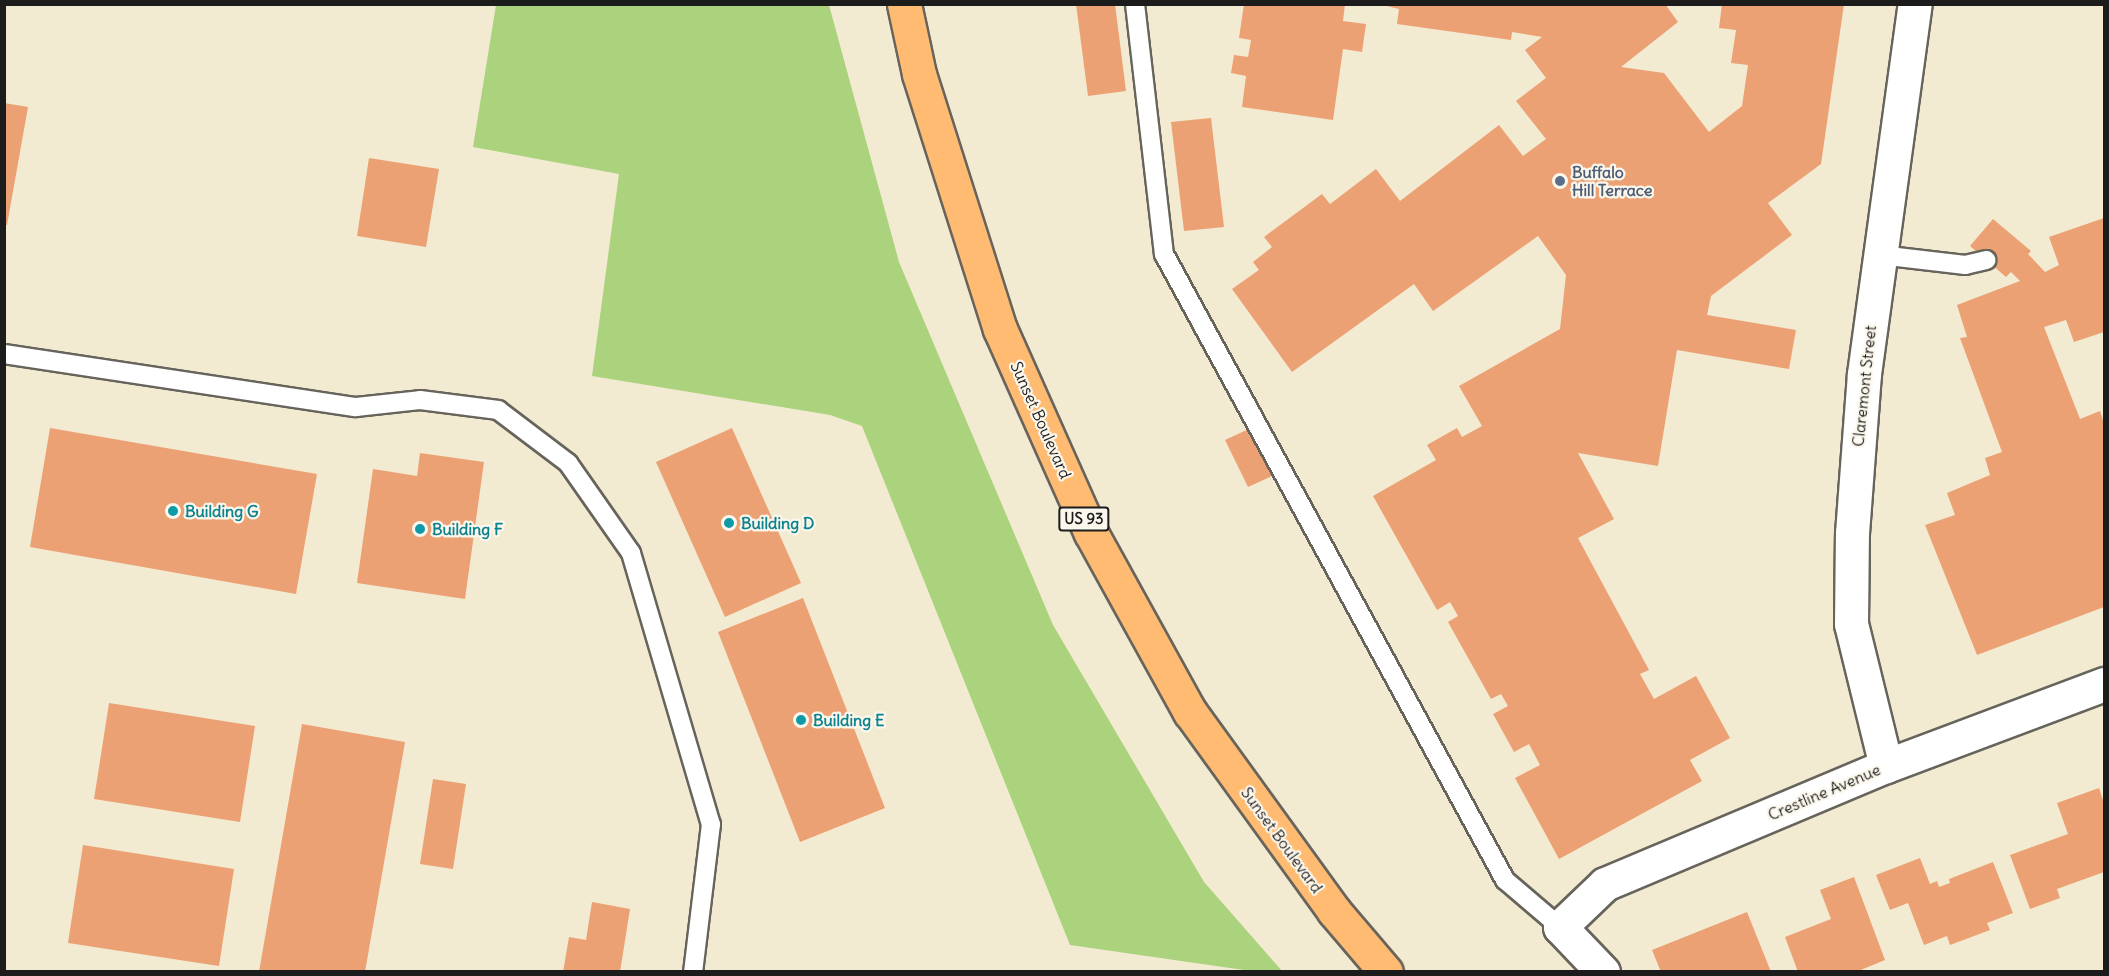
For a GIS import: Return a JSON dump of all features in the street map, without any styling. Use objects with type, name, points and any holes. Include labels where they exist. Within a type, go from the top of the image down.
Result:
[{"type":"main road","name":"Sunset Boulevard","points":[[904,4],[920,74],[1000,329],[1090,533],[1190,712],[1334,911],[1386,972]]},
{"type":"street","name":"Claremont Street","points":[[1886,766],[1851,624],[1853,502],[1864,374],[1915,4]]},
{"type":"street","name":"Crestline Avenue","points":[[1560,927],[1605,884],[1886,766],[2104,684]]},
{"type":"street","points":[[1560,927],[1603,972]]},
{"type":"lane","points":[[1135,4],[1164,254],[1505,880],[1560,927]]},
{"type":"lane","points":[[1880,255],[1965,265],[1986,260]]},
{"type":"lane","points":[[4,354],[356,407],[420,400],[498,410],[568,463],[631,553],[711,824],[693,972]]},
{"type":"green space","points":[[496,5],[829,5],[899,262],[1053,625],[1204,882],[1282,971],[1251,971],[1070,945],[862,426],[830,415],[592,376],[619,174],[473,147]]},
{"type":"building","points":[[1076,4],[1115,4],[1126,91],[1088,96]]},
{"type":"building","points":[[1244,4],[1345,4],[1343,21],[1366,24],[1362,52],[1343,49],[1333,120],[1242,107],[1246,76],[1231,73],[1234,55],[1248,57],[1251,40],[1239,38]]},
{"type":"building","points":[[1378,4],[1665,4],[1678,22],[1621,67],[1664,73],[1709,132],[1742,106],[1748,65],[1731,63],[1736,30],[1719,28],[1722,4],[1844,4],[1821,164],[1768,203],[1792,235],[1711,296],[1707,315],[1796,330],[1789,369],[1677,350],[1658,466],[1578,453],[1614,519],[1578,538],[1649,670],[1640,674],[1654,699],[1696,676],[1730,738],[1690,760],[1702,781],[1559,859],[1515,778],[1540,765],[1529,744],[1514,752],[1493,714],[1508,706],[1501,694],[1491,699],[1448,622],[1458,616],[1450,602],[1437,610],[1373,496],[1436,460],[1427,445],[1457,428],[1462,437],[1482,426],[1459,386],[1560,329],[1566,275],[1538,236],[1433,311],[1414,284],[1292,372],[1232,289],[1259,270],[1253,262],[1272,247],[1264,237],[1322,194],[1330,204],[1376,169],[1400,201],[1499,125],[1523,156],[1546,139],[1516,101],[1546,78],[1525,50],[1542,37],[1512,32],[1511,40],[1397,24],[1399,9]]},
{"type":"building","points":[[4,103],[28,107],[7,225],[4,225]]},
{"type":"building","points":[[1211,118],[1224,227],[1184,231],[1171,122]]},
{"type":"building","points":[[369,158],[439,169],[426,247],[357,236]]},
{"type":"building","points":[[2104,218],[2104,332],[2074,342],[2066,320],[2044,327],[2080,419],[2100,411],[2104,423],[2104,607],[1977,655],[1925,525],[1955,515],[1947,493],[1990,475],[1985,458],[2002,452],[1960,338],[1967,337],[1957,305],[2020,281],[2011,272],[2006,277],[1970,246],[1993,219],[2031,251],[2028,254],[2045,272],[2059,265],[2049,237]]},
{"type":"building","name":"Building G","points":[[50,428],[317,474],[296,594],[30,547]]},
{"type":"building","name":"Building D","points":[[732,428],[801,583],[725,617],[656,462]]},
{"type":"building","points":[[1251,428],[1274,475],[1248,487],[1225,440]]},
{"type":"building","name":"Building F","points":[[420,453],[484,462],[465,599],[357,583],[373,469],[417,476]]},
{"type":"building","name":"Building E","points":[[803,598],[885,808],[800,842],[718,632]]},
{"type":"building","points":[[109,703],[255,726],[240,822],[94,799]]},
{"type":"building","points":[[302,724],[405,742],[365,972],[259,972]]},
{"type":"building","points":[[433,779],[466,784],[453,869],[420,864]]},
{"type":"building","points":[[2099,788],[2104,803],[2104,872],[2057,889],[2060,898],[2030,909],[2010,855],[2068,834],[2057,803]]},
{"type":"building","points":[[83,845],[234,869],[219,966],[68,943]]},
{"type":"building","points":[[1920,858],[1930,884],[1937,881],[1939,887],[1950,883],[1949,879],[1993,862],[2013,913],[1987,923],[1990,930],[1950,945],[1947,936],[1924,945],[1908,903],[1890,910],[1876,875]]},
{"type":"building","points":[[1854,877],[1885,960],[1856,972],[1798,972],[1785,937],[1831,919],[1820,890]]},
{"type":"building","points":[[592,902],[630,909],[620,972],[563,972],[569,937],[586,940]]},
{"type":"building","points":[[1747,912],[1771,972],[1661,972],[1652,950]]},
{"type":"place","name":"Buffalo Hill Terrace","points":[[1560,181]]},
{"type":"place","name":"Building G","points":[[173,511]]},
{"type":"place","name":"Building D","points":[[729,523]]},
{"type":"place","name":"Building F","points":[[420,529]]},
{"type":"place","name":"Building E","points":[[801,720]]}]
